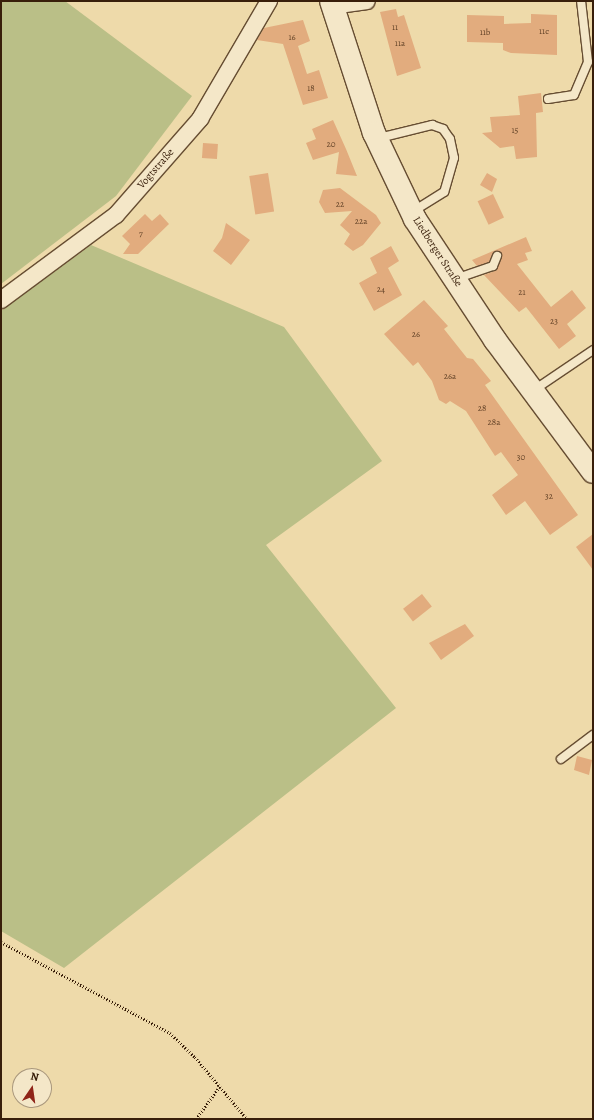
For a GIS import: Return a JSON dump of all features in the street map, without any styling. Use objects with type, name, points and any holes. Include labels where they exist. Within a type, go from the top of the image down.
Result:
[{"type":"main road","name":"Liedberger Straße","points":[[331,3],[376,139],[411,213],[453,280],[593,472]]},
{"type":"street","name":"Vogtstraße","points":[[1,300],[116,215],[200,119],[269,1]]},
{"type":"street","name":"Liedberger Straße","points":[[331,3],[367,1]]},
{"type":"lane","points":[[548,99],[574,95],[588,62],[581,1]]},
{"type":"lane","points":[[376,139],[432,125],[443,129],[450,139],[454,158],[444,192],[411,213]]},
{"type":"lane","points":[[453,280],[493,266],[497,256]]},
{"type":"lane","points":[[533,391],[593,350]]},
{"type":"lane","points":[[561,759],[593,735]]},
{"type":"path","points":[[1,942],[170,1033],[220,1086],[247,1119]]},
{"type":"path","points":[[196,1119],[220,1086]]},
{"type":"green space","points":[[1,1],[65,1],[192,96],[116,196],[1,284]]},
{"type":"green space","points":[[91,245],[284,327],[382,461],[266,545],[396,708],[64,968],[1,931],[1,311]]},
{"type":"building","points":[[396,9],[398,17],[404,15],[421,68],[397,76],[380,12]]},
{"type":"building","points":[[531,14],[557,15],[557,55],[511,53],[503,50],[503,43],[467,42],[467,15],[504,16],[504,24],[531,23]]},
{"type":"building","points":[[303,20],[310,41],[298,46],[307,74],[319,70],[328,98],[303,105],[283,44],[257,40],[264,28]]},
{"type":"building","points":[[541,93],[543,112],[536,113],[537,157],[516,159],[514,146],[500,148],[482,133],[492,132],[490,117],[520,115],[518,96]]},
{"type":"building","points":[[333,120],[357,176],[336,174],[339,152],[313,160],[306,143],[316,139],[312,129]]},
{"type":"building","points":[[203,143],[218,144],[217,159],[202,158]]},
{"type":"building","points":[[268,173],[274,212],[255,214],[249,176]]},
{"type":"building","points":[[487,173],[497,179],[492,192],[480,185]]},
{"type":"building","points":[[340,188],[376,215],[381,223],[363,245],[353,251],[344,244],[350,234],[340,225],[352,211],[325,213],[319,202],[323,190]]},
{"type":"building","points":[[493,194],[504,218],[489,225],[478,201]]},
{"type":"building","points":[[145,214],[152,221],[160,214],[169,224],[138,254],[123,254],[130,244],[122,236]]},
{"type":"building","points":[[226,223],[250,240],[231,265],[213,251],[222,238]]},
{"type":"building","points":[[526,237],[532,251],[525,253],[528,260],[517,264],[551,307],[572,290],[586,308],[567,324],[576,336],[559,349],[526,307],[519,312],[484,275],[497,270],[501,252],[494,251],[489,262],[477,266],[472,260]]},
{"type":"building","points":[[391,246],[399,261],[388,268],[402,295],[374,311],[359,283],[377,273],[370,258]]},
{"type":"building","points":[[424,300],[448,326],[444,329],[467,358],[473,359],[491,381],[485,385],[578,515],[550,535],[525,501],[506,515],[492,495],[518,475],[501,452],[495,456],[466,411],[450,401],[446,404],[439,400],[432,381],[418,362],[413,366],[384,334]]},
{"type":"building","points":[[593,534],[593,570],[576,547]]},
{"type":"building","points":[[422,594],[432,607],[413,621],[403,609]]},
{"type":"building","points":[[465,624],[474,636],[441,660],[429,643]]},
{"type":"building","points":[[577,756],[592,760],[589,775],[574,770]]}]
